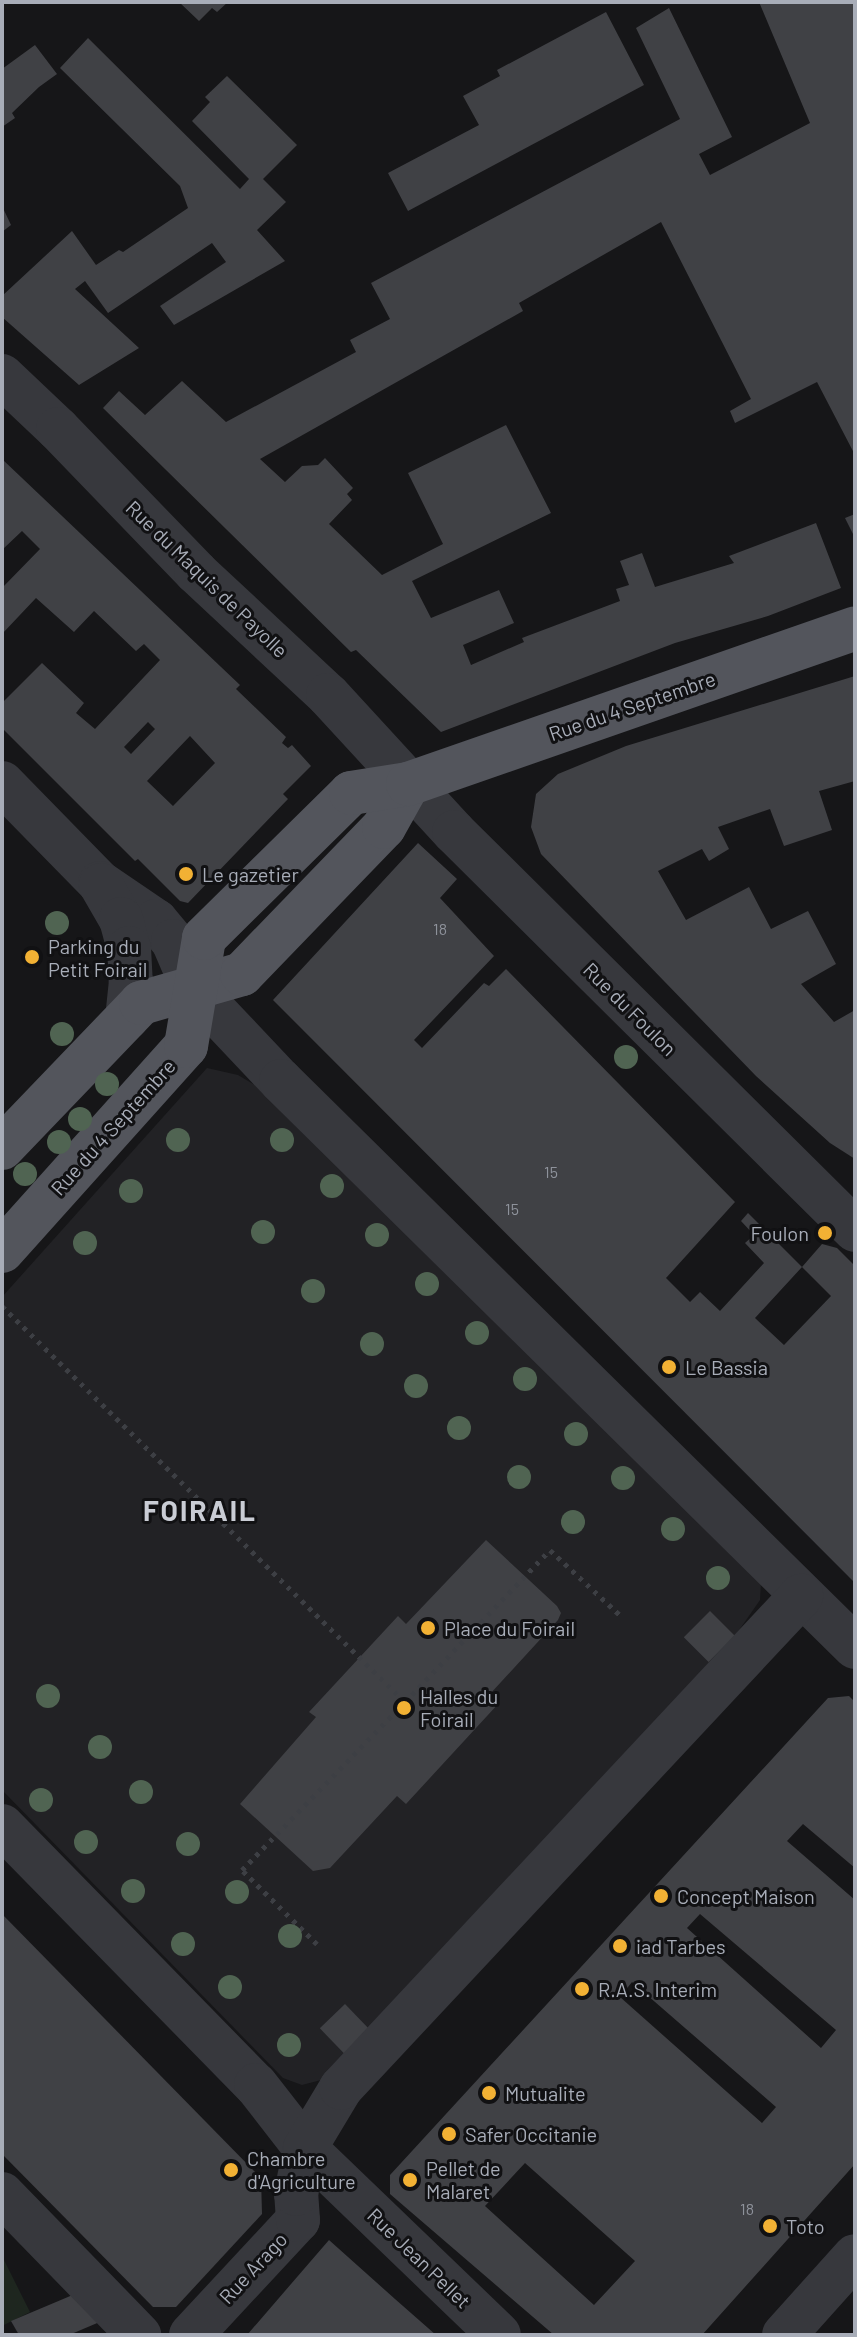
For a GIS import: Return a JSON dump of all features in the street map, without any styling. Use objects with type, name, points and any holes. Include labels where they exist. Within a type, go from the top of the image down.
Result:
[{"type":"main road","name":"Rue du 4 Septembre","points":[[408,784],[855,628]]},
{"type":"main road","points":[[2,1148],[141,1003],[242,974],[384,827],[408,784]]},
{"type":"main road","name":"Rue du 4 Septembre","points":[[2,1251],[186,1046],[193,988]]},
{"type":"street","name":"Rue du Maquis de Payolle","points":[[2,376],[58,429],[196,572],[328,695],[408,784]]},
{"type":"street","points":[[2,783],[100,883],[156,921],[173,941],[193,988],[281,1081],[855,1647]]},
{"type":"street","name":"Rue du Foulon","points":[[408,784],[636,1016],[855,1230]]},
{"type":"street","points":[[100,883],[121,919],[129,948],[131,981],[127,1018]]},
{"type":"street","points":[[2,1826],[256,2085],[305,2148],[341,2088],[801,1596]]},
{"type":"street","name":"Rue Arago","points":[[191,2335],[298,2220],[296,2194],[305,2148]]},
{"type":"street","name":"Rue Jean Pellet","points":[[305,2148],[499,2335]]},
{"type":"street","points":[[2,2194],[139,2335]]},
{"type":"street","points":[[784,2335],[855,2256]]},
{"type":"path","points":[[2,1306],[405,1702]]},
{"type":"path","points":[[317,1944],[242,1870],[550,1550],[620,1615]]},
{"type":"shaded area","name":"Place du Foirail","points":[[207,1068],[238,1075],[291,1107],[761,1581],[760,1600],[735,1636],[321,2080],[302,2085],[283,2078],[2,1790],[2,1297]]},
{"type":"shaded area","points":[[2,2256],[30,2312],[2,2326]]},
{"type":"building","points":[[179,2],[228,2],[217,12],[212,8],[199,21]]},
{"type":"building","points":[[759,2],[855,2],[855,455],[817,382],[735,423],[730,411],[751,399],[661,222],[519,303],[523,311],[260,459],[285,482],[302,466],[318,465],[325,458],[353,488],[347,494],[352,500],[329,524],[382,575],[443,544],[408,473],[506,425],[551,513],[412,581],[431,618],[499,590],[514,623],[463,645],[471,665],[524,642],[522,638],[620,601],[616,589],[629,585],[620,561],[642,553],[655,587],[734,563],[729,556],[816,523],[841,588],[768,616],[675,643],[441,732],[356,650],[351,652],[103,408],[119,391],[145,415],[182,381],[226,422],[356,352],[350,340],[390,319],[371,283],[680,119],[636,28],[669,8],[732,137],[699,154],[710,175],[810,123]]},
{"type":"building","points":[[606,12],[644,85],[408,211],[388,173],[479,125],[463,96],[500,76],[497,70]]},
{"type":"building","points":[[88,38],[240,189],[249,179],[192,121],[210,102],[205,97],[227,76],[297,145],[263,179],[286,202],[257,230],[285,261],[174,325],[160,306],[226,262],[212,243],[108,313],[85,281],[75,289],[139,348],[79,385],[2,317],[2,296],[72,231],[96,265],[119,250],[123,252],[188,208],[180,186],[60,68]]},
{"type":"building","points":[[35,45],[57,74],[12,113],[15,118],[2,127],[2,69]]},
{"type":"building","points":[[2,206],[11,225],[2,232]]},
{"type":"building","points":[[2,459],[240,685],[236,689],[286,737],[282,743],[288,748],[292,745],[311,766],[283,794],[288,799],[188,903],[180,901],[138,859],[135,861],[2,728],[2,703],[42,663],[84,703],[76,713],[95,729],[160,660],[144,644],[136,651],[94,611],[74,632],[36,598],[2,634],[2,588],[40,549],[22,531],[2,550]],"holes":[[[148,722],[155,729],[131,754],[124,747]],[[190,736],[215,763],[173,806],[147,781]]]},
{"type":"building","points":[[855,514],[855,538],[845,518]]},
{"type":"building","points":[[855,676],[855,781],[819,791],[832,830],[784,846],[770,809],[718,827],[729,849],[709,861],[702,849],[658,871],[686,920],[749,887],[771,929],[808,911],[836,964],[801,984],[834,1022],[855,1010],[855,1159],[830,1143],[756,1076],[541,854],[531,827],[536,794],[558,774],[626,746]]},
{"type":"building","points":[[418,843],[457,879],[440,898],[494,956],[414,1040],[422,1048],[484,983],[489,986],[506,969],[735,1202],[666,1278],[690,1302],[700,1292],[720,1311],[764,1263],[745,1243],[754,1235],[741,1221],[748,1213],[802,1267],[822,1244],[837,1248],[855,1266],[855,1583],[273,1000]],"holes":[[[802,1267],[831,1296],[784,1345],[755,1318]]]},
{"type":"building","name":"Halles du Foirail","points":[[486,1540],[557,1606],[561,1613],[558,1620],[490,1694],[499,1703],[406,1804],[397,1796],[330,1868],[313,1871],[240,1804],[316,1717],[309,1712],[398,1616],[406,1624]]},
{"type":"building","points":[[710,1611],[735,1636],[709,1662],[684,1637]]},
{"type":"building","points":[[849,1696],[855,1702],[855,1868],[803,1824],[787,1841],[855,1900],[855,2164],[702,2335],[554,2335],[390,2194],[390,2175],[828,1698]],"holes":[[[700,1914],[836,2030],[821,2048],[687,1928]],[[632,1982],[776,2107],[762,2123],[620,1997]],[[525,2163],[635,2261],[594,2305],[485,2206]]]},
{"type":"building","points":[[2,1914],[261,2178],[262,2214],[176,2307],[153,2307],[2,2154]]},
{"type":"building","points":[[345,2004],[369,2029],[344,2053],[320,2028]]},
{"type":"building","points":[[329,2240],[395,2299],[436,2335],[247,2335]]},
{"type":"building","points":[[75,2294],[102,2321],[69,2335],[19,2335],[11,2321]]},
{"type":"place","name":"Le gazetier","points":[[186,874]]},
{"type":"place","name":"Parking du Petit Foirail","points":[[32,957]]},
{"type":"place","name":"Foulon","points":[[825,1233]]},
{"type":"place","name":"Le Bassia","points":[[669,1367]]},
{"type":"place","name":"Place du Foirail","points":[[428,1628]]},
{"type":"place","name":"Halles du Foirail","points":[[404,1708]]},
{"type":"place","name":"Concept Maison","points":[[661,1896]]},
{"type":"place","name":"iad Tarbes","points":[[620,1946]]},
{"type":"place","name":"R.A.S. Interim","points":[[582,1989]]},
{"type":"place","name":"Mutualite","points":[[489,2093]]},
{"type":"place","name":"Safer Occitanie","points":[[449,2134]]},
{"type":"place","name":"Chambre d'Agriculture","points":[[231,2170]]},
{"type":"place","name":"Pellet de Malaret","points":[[410,2180]]},
{"type":"place","name":"Toto","points":[[770,2226]]},
{"type":"district","name":"FOIRAIL","points":[[200,1510]]}]
